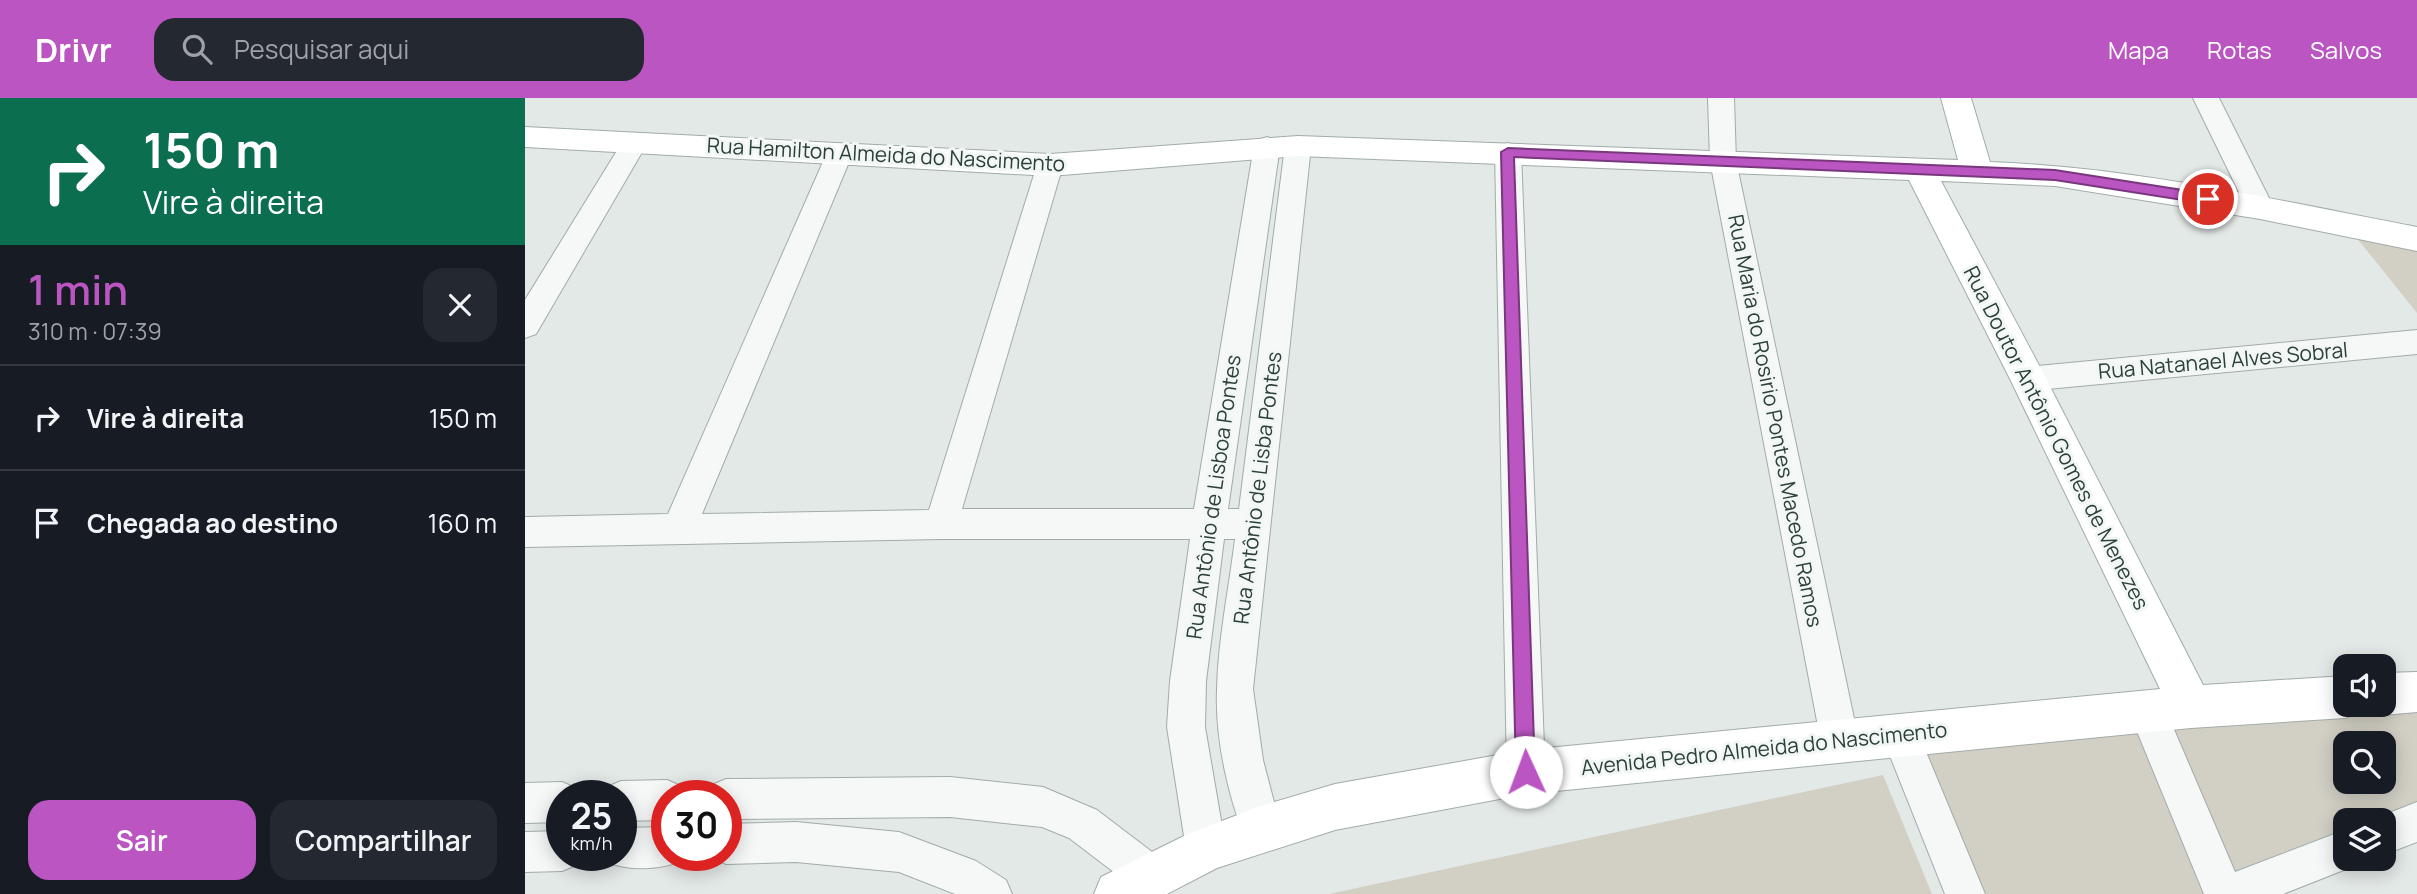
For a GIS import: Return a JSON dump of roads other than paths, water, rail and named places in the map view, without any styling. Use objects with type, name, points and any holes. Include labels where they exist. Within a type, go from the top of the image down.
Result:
[{"type":"street","name":"Rua Maria do Rosirio Pontes Macedo Ramos","points":[[1721,98],[1723,161],[1840,742]]},
{"type":"street","points":[[1956,98],[1976,172]]},
{"type":"street","points":[[2206,98],[2260,208]]},
{"type":"street","name":"Rua Hamilton Almeida do Nascimento","points":[[525,137],[1050,165],[1282,146],[1508,152],[2055,175],[2260,208],[2417,239]]},
{"type":"street","points":[[525,326],[635,142]]},
{"type":"street","name":"Rua Antônio de Lisboa Pontes","points":[[1206,849],[1185,727],[1188,681],[1209,523],[1282,146]]},
{"type":"street","name":"Rua Antônio de Lisba Pontes","points":[[1261,829],[1244,770],[1237,730],[1235,689],[1254,524],[1282,146]]},
{"type":"street","points":[[1508,152],[1526,772]]},
{"type":"street","points":[[678,531],[839,155]]},
{"type":"street","points":[[941,524],[1050,165]]},
{"type":"street","name":"Rua Doutor Antônio Gomes de Menezes","points":[[1919,170],[2028,379],[2191,708]]},
{"type":"street","name":"Rua Natanael Alves Sobral","points":[[2028,379],[2417,342]]},
{"type":"street","points":[[525,532],[941,524],[1254,524]]},
{"type":"street","points":[[2396,693],[2417,692]]},
{"type":"street","name":"Avenida Pedro Almeida do Nascimento","points":[[1134,885],[1206,849],[1335,807],[1526,772],[2191,708],[2333,698]]},
{"type":"street","points":[[2148,712],[2224,894]]},
{"type":"street","points":[[1901,736],[1965,894]]},
{"type":"street","points":[[742,799],[950,797],[1043,807],[1083,824],[1134,885]]},
{"type":"street","points":[[2396,830],[2417,822]]},
{"type":"street","points":[[742,844],[796,842],[899,852],[962,875],[992,894]]},
{"type":"street","points":[[525,852],[546,851]]},
{"type":"street","points":[[2229,894],[2333,855]]}]
